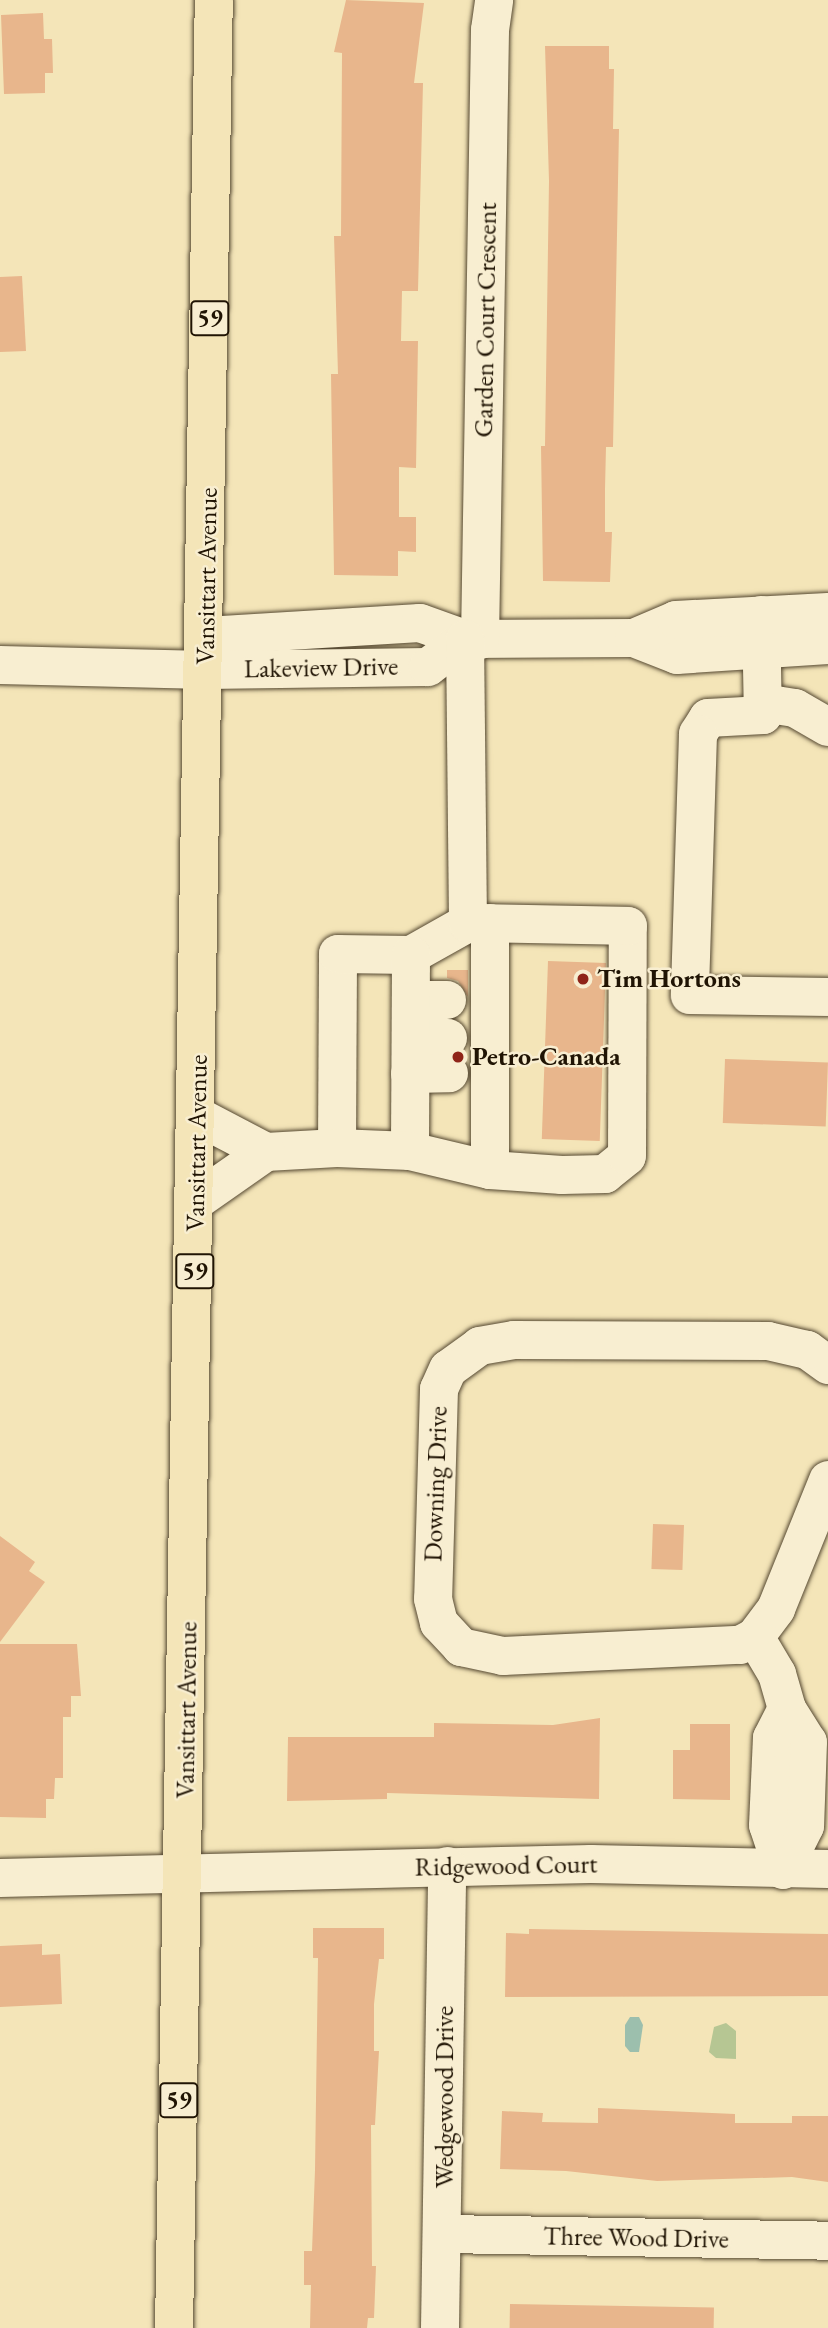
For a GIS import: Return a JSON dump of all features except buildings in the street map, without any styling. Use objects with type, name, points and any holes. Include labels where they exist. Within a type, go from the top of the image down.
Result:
[{"type":"main road","name":"Vansittart Avenue","points":[[174,2328],[206,653],[214,0]]},
{"type":"street","name":"Garden Court Crescent","points":[[455,1000],[479,923],[473,639],[490,30],[495,0]]},
{"type":"street","points":[[761,632],[828,612]]},
{"type":"street","points":[[473,639],[634,638],[676,620],[761,632],[828,646]]},
{"type":"street","points":[[761,632],[763,715],[708,718],[698,734],[690,995],[828,997]]},
{"type":"street","name":"Lakeview Drive","points":[[0,665],[206,653],[428,667],[473,639]]},
{"type":"street","points":[[763,703],[794,708],[828,727]]},
{"type":"street","points":[[196,1201],[266,1152],[337,1147],[410,1151],[490,1170],[605,1174],[627,1156],[628,926],[479,923],[411,955],[338,954],[337,1147]]},
{"type":"street","points":[[411,955],[455,1000],[456,1056],[490,1170]]},
{"type":"street","points":[[410,1151],[456,1056],[455,1000]]},
{"type":"street","points":[[197,1116],[266,1152]]},
{"type":"street","name":"Downing Drive","points":[[755,1637],[740,1645],[503,1656],[461,1647],[439,1623],[433,1599],[439,1389],[449,1369],[480,1346],[514,1340],[768,1341],[807,1350],[828,1365]]},
{"type":"street","points":[[783,1870],[805,1826],[808,1742],[787,1709],[777,1674],[755,1637],[776,1609],[828,1480]]},
{"type":"street","name":"Ridgewood Court","points":[[0,1878],[591,1864],[828,1869]]},
{"type":"street","name":"Wedgewood Drive","points":[[440,2328],[444,2234],[447,1866]]},
{"type":"street","name":"Three Wood Drive","points":[[444,2234],[828,2241]]},
{"type":"green space","points":[[726,2023],[736,2031],[736,2059],[716,2058],[709,2052],[714,2027]]},
{"type":"shaded area","points":[[630,2017],[639,2017],[643,2025],[639,2052],[630,2052],[625,2046],[625,2025]]},
{"type":"place","name":"Tim Hortons","points":[[583,979]]},
{"type":"place","name":"Petro-Canada","points":[[458,1057]]}]
